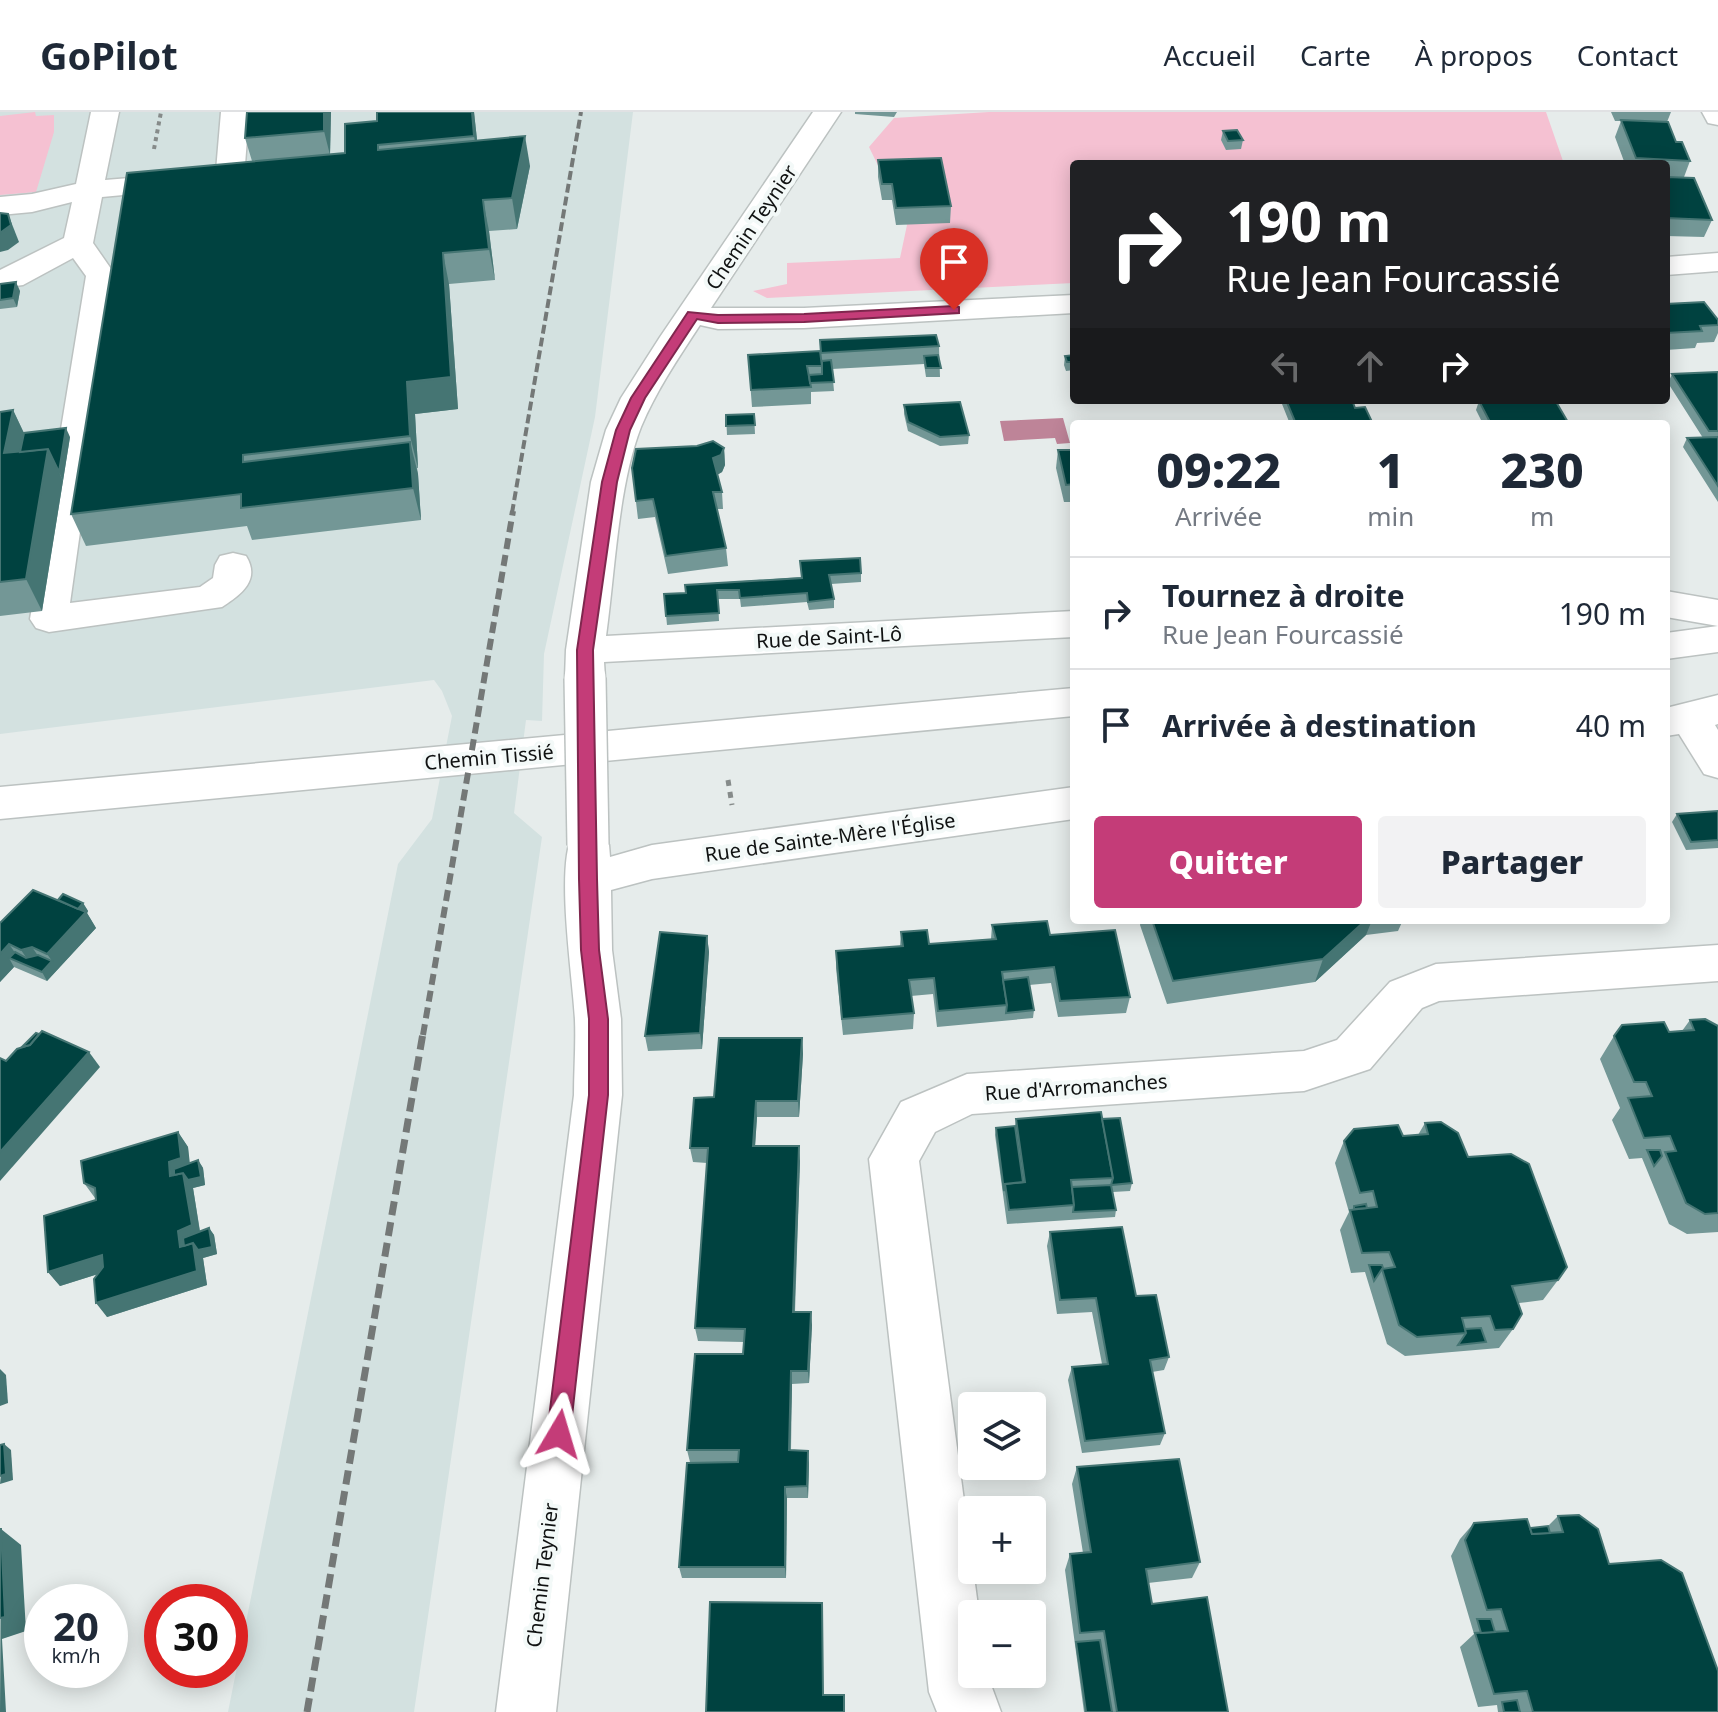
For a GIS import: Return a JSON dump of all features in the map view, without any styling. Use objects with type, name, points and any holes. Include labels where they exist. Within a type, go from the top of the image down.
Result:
[{"type":"street","points":[[105,112],[78,243],[101,276],[49,619],[209,598],[231,584],[233,565]]},
{"type":"street","points":[[0,206],[32,203],[87,190],[230,178],[235,112]]},
{"type":"street","name":"Chemin Teynier","points":[[526,1712],[598,1095],[598,1019],[590,950],[585,664],[609,482],[623,430],[638,398],[827,112]]},
{"type":"street","points":[[0,279],[12,278],[78,243]]},
{"type":"street","points":[[1670,266],[1718,262]]},
{"type":"street","points":[[693,314],[718,319],[804,318],[1070,304]]},
{"type":"street","points":[[1670,605],[1718,613]]},
{"type":"street","name":"Rue de Saint-Lô","points":[[585,664],[1070,624]]},
{"type":"street","points":[[1670,645],[1718,639]]},
{"type":"street","points":[[1670,646],[1718,650]]},
{"type":"street","name":"Chemin Tissié","points":[[0,803],[1070,702]]},
{"type":"street","points":[[1691,716],[1718,763]]},
{"type":"street","name":"Rue de Sainte-Mère l'Église","points":[[588,862],[652,862],[1070,804]]},
{"type":"street","name":"Rue d'Arromanches","points":[[971,1712],[959,1692],[894,1159],[918,1117],[967,1094],[1304,1071],[1353,1055],[1406,995],[1436,983],[1718,963]]},
{"type":"shaded area","points":[[0,112],[633,112],[595,417],[544,654],[542,721],[526,720],[514,813],[542,837],[414,1712],[228,1712],[233,1688],[248,1688],[248,1612],[398,864],[432,819],[452,716],[442,691],[434,680],[0,734]]},
{"type":"shaded area","points":[[35,112],[36,116],[54,115],[54,132],[36,192],[0,195],[0,116]]},
{"type":"shaded area","points":[[989,112],[1546,112],[1563,160],[1070,160],[1070,283],[767,298],[753,291],[787,284],[787,263],[900,258],[907,225],[869,147],[894,118]]},
{"type":"shaded area","points":[[1063,418],[1070,443],[1057,444],[1055,438],[1004,441],[1000,421]]},
{"type":"building","points":[[247,112],[324,112],[324,131],[245,138]]},
{"type":"building","points":[[377,112],[472,112],[474,136],[378,145],[378,150],[525,136],[512,198],[483,200],[489,249],[443,253],[451,377],[407,382],[410,436],[243,455],[243,462],[410,442],[413,488],[241,508],[241,494],[71,514],[127,173],[345,153],[345,124],[377,121]]},
{"type":"building","points":[[1621,120],[1668,122],[1676,142],[1682,142],[1690,161],[1636,158]]},
{"type":"building","points":[[1237,130],[1243,140],[1228,141],[1223,131]]},
{"type":"building","points":[[941,158],[951,206],[896,208],[892,184],[882,184],[878,160]]},
{"type":"building","points":[[1670,177],[1694,178],[1712,220],[1670,218]]},
{"type":"building","points":[[0,213],[8,214],[11,225],[0,233]]},
{"type":"building","points":[[16,282],[13,298],[0,300],[0,284]]},
{"type":"building","points":[[1704,302],[1718,320],[1718,325],[1700,326],[1702,331],[1670,333],[1670,304]]},
{"type":"building","points":[[936,335],[939,346],[821,353],[820,340]]},
{"type":"building","points":[[820,351],[822,366],[807,366],[811,387],[751,390],[748,355]]},
{"type":"building","points":[[938,355],[941,368],[926,368],[924,356]]},
{"type":"building","points":[[831,360],[834,382],[810,383],[809,375],[822,374],[822,361]]},
{"type":"building","points":[[1718,372],[1718,431],[1709,431],[1672,374]]},
{"type":"building","points":[[960,402],[969,435],[940,437],[908,422],[904,405]]},
{"type":"building","points":[[1288,404],[1354,404],[1355,408],[1365,407],[1371,420],[1294,420]]},
{"type":"building","points":[[1481,404],[1557,404],[1567,420],[1489,420]]},
{"type":"building","points":[[13,410],[4,453],[48,449],[26,579],[0,582],[0,412]]},
{"type":"building","points":[[754,414],[755,425],[726,426],[726,415]]},
{"type":"building","points":[[66,428],[59,472],[48,449],[20,452],[24,433]]},
{"type":"building","points":[[1718,437],[1718,486],[1687,438]]},
{"type":"building","points":[[713,441],[724,448],[721,455],[713,458],[722,492],[713,492],[726,548],[666,556],[653,499],[636,501],[632,468],[636,449],[697,446]]},
{"type":"building","points":[[1058,450],[1070,450],[1070,484],[1066,485]]},
{"type":"building","points":[[860,558],[861,573],[829,575],[834,599],[808,602],[807,593],[740,598],[739,590],[717,590],[719,613],[666,616],[664,594],[686,593],[685,585],[802,578],[800,561]]},
{"type":"building","points":[[1718,811],[1718,840],[1691,842],[1677,814]]},
{"type":"building","points":[[33,890],[86,912],[47,954],[32,947],[21,950],[9,944],[0,954],[0,923]]},
{"type":"building","points":[[63,894],[83,903],[78,909],[58,900]]},
{"type":"building","points":[[1047,921],[1050,935],[1115,930],[1130,997],[1060,1001],[1054,967],[1002,972],[1007,1005],[938,1011],[934,978],[909,980],[914,1013],[842,1019],[836,951],[903,946],[901,932],[927,930],[929,944],[996,939],[992,925]]},
{"type":"building","points":[[1153,924],[1362,924],[1323,959],[1173,981]]},
{"type":"building","points":[[660,932],[707,936],[700,1033],[645,1036]]},
{"type":"building","points":[[15,952],[26,958],[38,955],[52,961],[42,972],[9,958]]},
{"type":"building","points":[[1028,977],[1034,1010],[1006,1013],[1003,980]]},
{"type":"building","points":[[1705,1019],[1718,1026],[1718,1213],[1705,1214],[1686,1203],[1665,1152],[1676,1151],[1670,1136],[1644,1138],[1628,1098],[1652,1096],[1646,1082],[1634,1082],[1614,1036],[1622,1025],[1664,1022],[1669,1032],[1694,1030],[1690,1020]]},
{"type":"building","points":[[42,1031],[89,1052],[0,1152],[0,1058],[6,1061],[17,1049],[30,1045]]},
{"type":"building","points":[[36,1033],[39,1034],[30,1045],[22,1047]]},
{"type":"building","points":[[719,1038],[802,1038],[798,1101],[756,1101],[753,1146],[799,1146],[793,1312],[811,1312],[808,1371],[791,1371],[789,1450],[808,1451],[807,1486],[785,1487],[785,1567],[679,1567],[687,1463],[738,1462],[739,1450],[687,1450],[695,1354],[743,1354],[745,1329],[695,1328],[708,1148],[690,1148],[694,1098],[714,1097]]},
{"type":"building","points":[[1101,1112],[1113,1178],[1071,1180],[1074,1205],[1009,1210],[1005,1184],[1025,1182],[1016,1119]]},
{"type":"building","points":[[1120,1118],[1132,1183],[1111,1185],[1113,1178],[1102,1119]]},
{"type":"building","points":[[1441,1122],[1458,1133],[1468,1157],[1511,1154],[1529,1164],[1567,1267],[1558,1280],[1512,1286],[1522,1314],[1513,1329],[1495,1330],[1490,1316],[1462,1318],[1466,1333],[1417,1337],[1399,1325],[1382,1269],[1395,1267],[1389,1252],[1362,1253],[1350,1210],[1377,1207],[1373,1191],[1360,1193],[1344,1141],[1354,1129],[1398,1125],[1403,1136],[1428,1134],[1425,1123]]},
{"type":"building","points":[[1015,1126],[1023,1182],[1005,1184],[1004,1191],[996,1128]]},
{"type":"building","points":[[178,1132],[181,1158],[169,1162],[170,1176],[183,1173],[192,1225],[178,1231],[180,1247],[193,1243],[197,1271],[96,1303],[94,1279],[103,1267],[102,1255],[48,1272],[44,1216],[96,1200],[95,1188],[84,1183],[81,1161]]},
{"type":"building","points":[[1647,1150],[1660,1150],[1662,1156],[1654,1166]]},
{"type":"building","points":[[198,1160],[201,1177],[188,1180],[183,1173],[174,1175],[174,1169]]},
{"type":"building","points":[[1111,1185],[1116,1210],[1073,1212],[1072,1187]]},
{"type":"building","points":[[1366,1204],[1367,1208],[1354,1209],[1354,1206]]},
{"type":"building","points":[[1122,1227],[1136,1296],[1156,1295],[1169,1357],[1150,1360],[1165,1433],[1085,1441],[1072,1367],[1108,1364],[1096,1298],[1060,1300],[1050,1232]]},
{"type":"building","points":[[209,1228],[212,1247],[198,1250],[193,1243],[184,1246],[183,1238]]},
{"type":"building","points":[[1369,1265],[1382,1265],[1383,1268],[1374,1281]]},
{"type":"building","points":[[1481,1328],[1486,1342],[1458,1345],[1466,1333],[1465,1329]]},
{"type":"building","points":[[4,1444],[6,1474],[0,1476],[0,1445]]},
{"type":"building","points":[[1179,1459],[1200,1562],[1146,1569],[1152,1604],[1207,1597],[1228,1712],[1117,1712],[1104,1631],[1080,1633],[1070,1554],[1091,1552],[1077,1467]]},
{"type":"building","points":[[1579,1515],[1598,1529],[1609,1564],[1661,1560],[1682,1573],[1718,1671],[1718,1712],[1533,1712],[1527,1691],[1494,1694],[1475,1633],[1508,1631],[1501,1609],[1487,1610],[1465,1540],[1474,1523],[1527,1519],[1532,1534],[1563,1532],[1558,1516]]},
{"type":"building","points":[[1548,1526],[1550,1533],[1532,1534],[1530,1528]]},
{"type":"building","points":[[0,1529],[5,1617],[0,1618]]},
{"type":"building","points":[[710,1602],[822,1603],[823,1695],[844,1695],[844,1712],[706,1712]]},
{"type":"building","points":[[1477,1619],[1491,1619],[1495,1632],[1481,1633]]},
{"type":"building","points":[[1100,1640],[1112,1712],[1086,1712],[1076,1642]]},
{"type":"building","points":[[1517,1700],[1520,1712],[1504,1712],[1502,1702]]},
{"type":"railway","points":[[512,513],[581,112]]},
{"type":"railway","points":[[423,1035],[513,511]]},
{"type":"railway","points":[[307,1712],[423,1033]]},
{"type":"route","points":[[559,1434],[598,1095],[598,1019],[590,950],[585,650],[609,482],[623,430],[638,398],[693,314],[718,319],[804,318],[954,310]]}]
